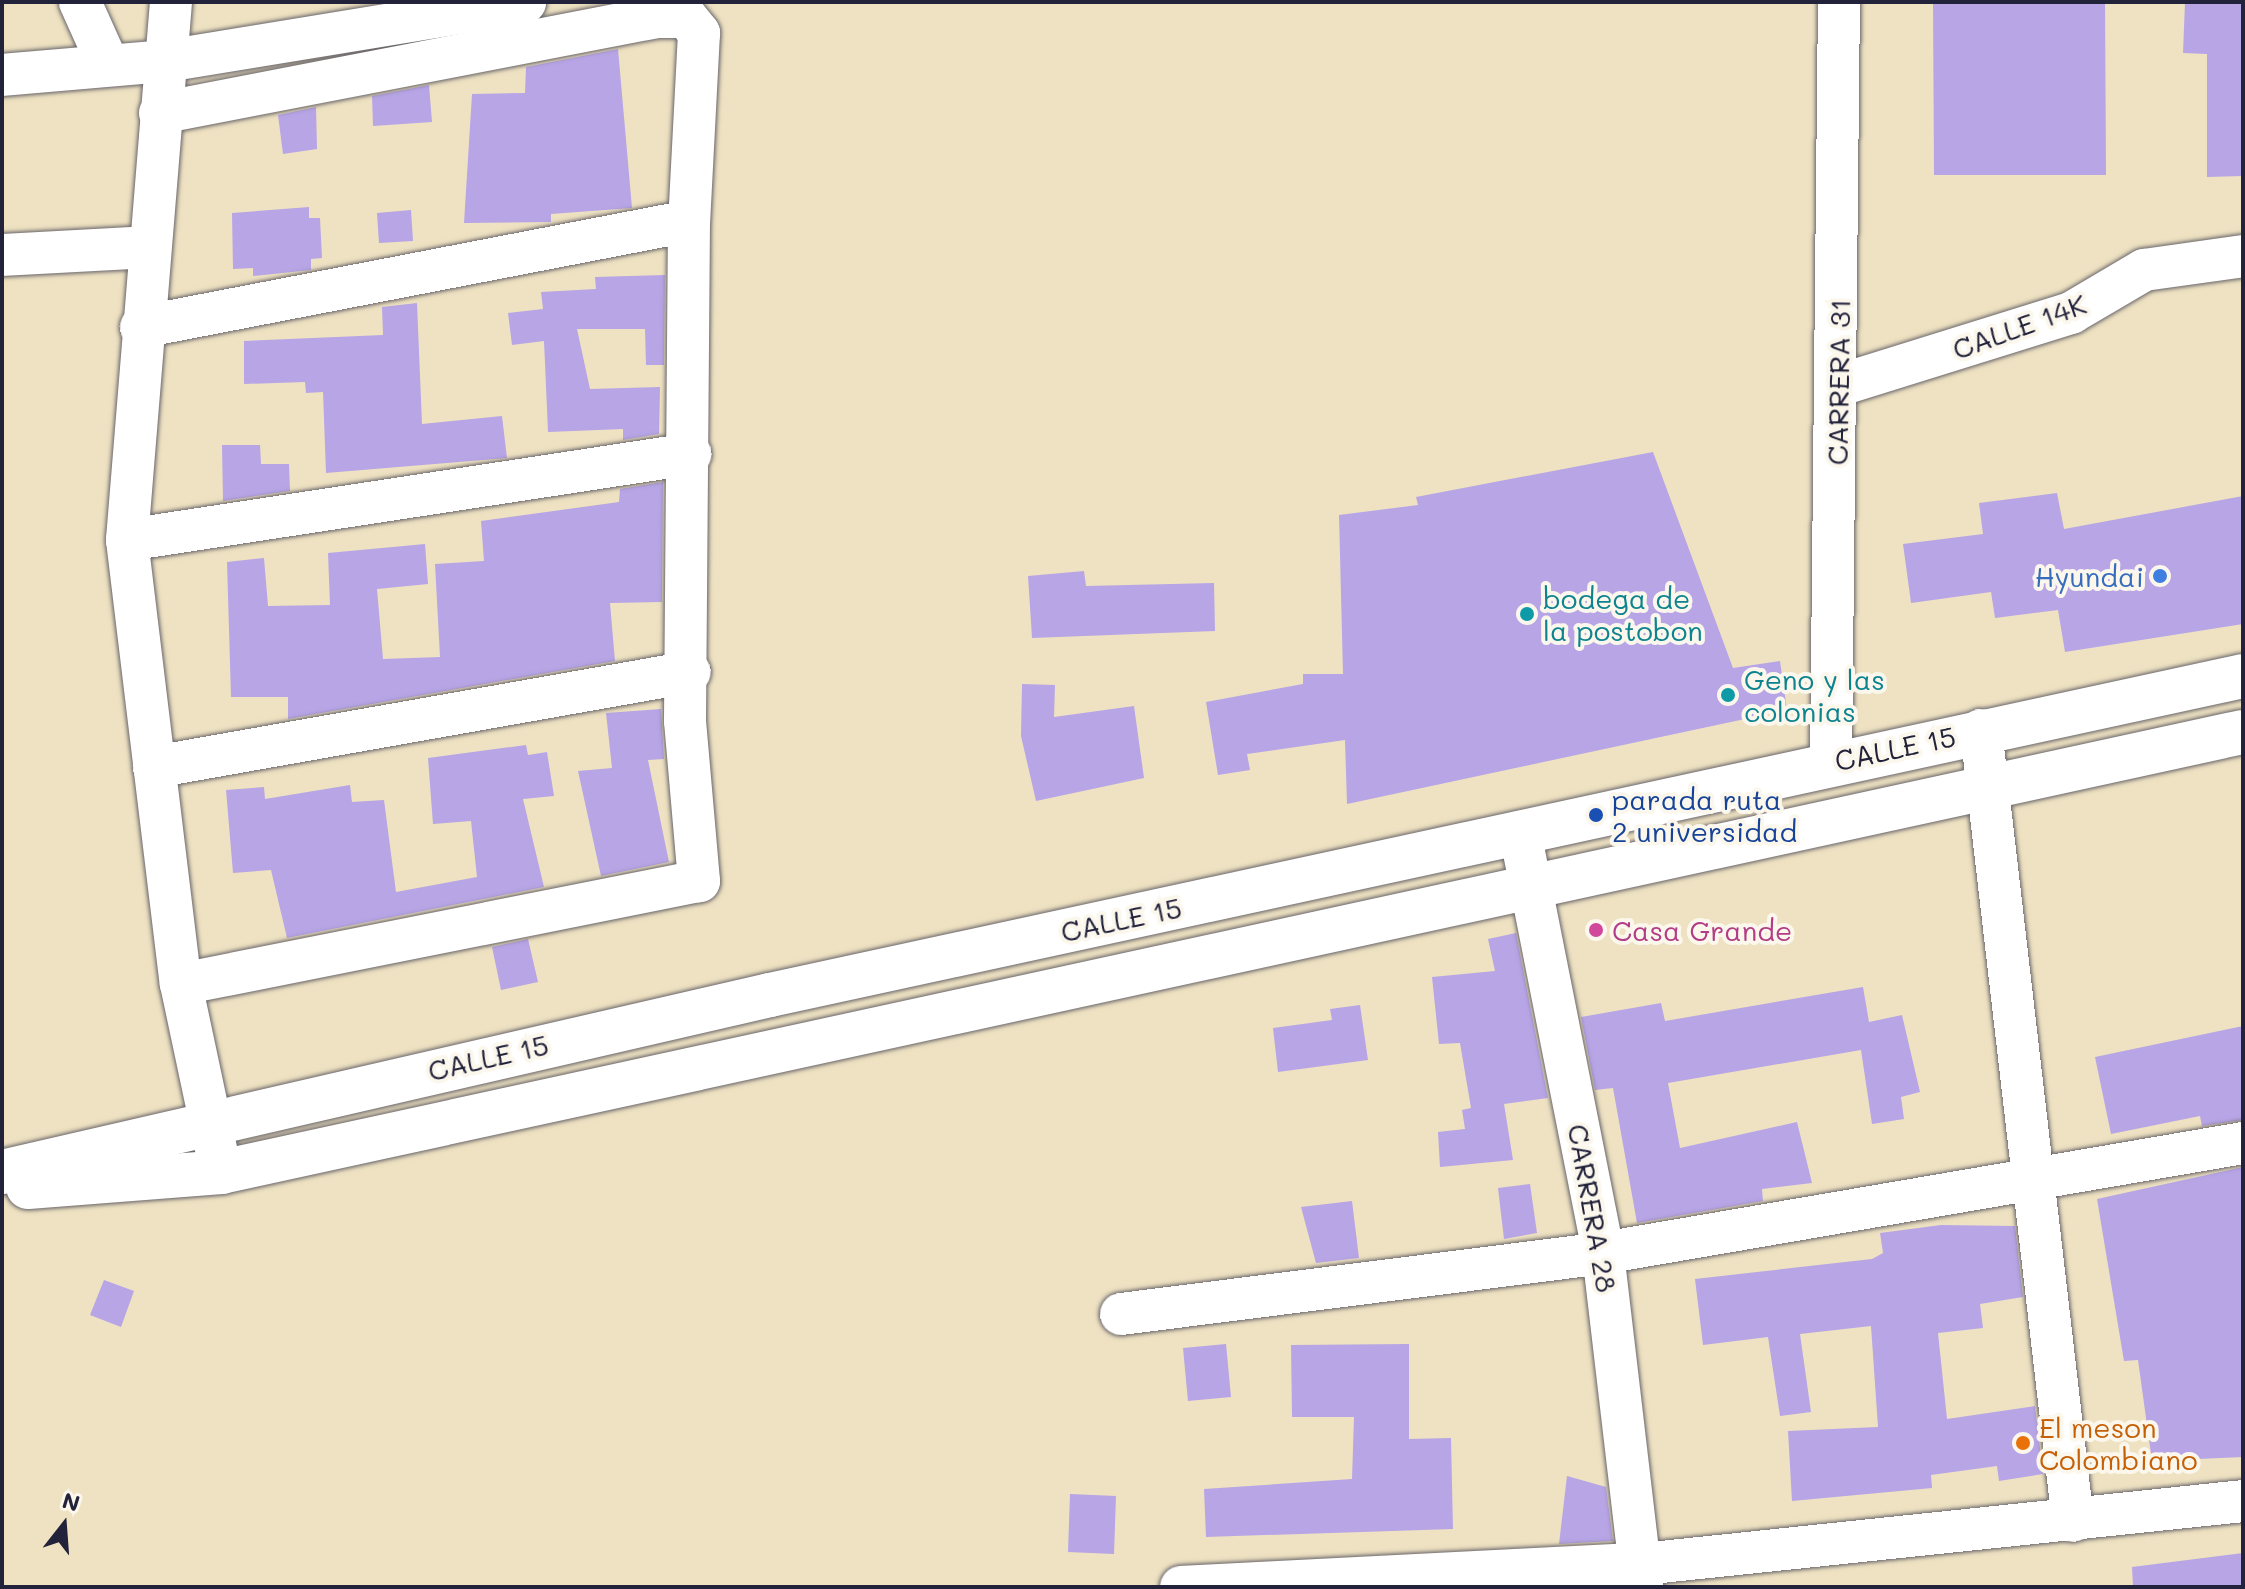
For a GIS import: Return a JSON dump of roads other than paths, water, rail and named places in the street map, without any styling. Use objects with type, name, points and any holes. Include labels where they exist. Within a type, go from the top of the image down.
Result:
[{"type":"highway","name":"CALLE 15","points":[[2,1172],[211,1119],[1831,761],[2243,676]]},
{"type":"highway","name":"CALLE 15","points":[[2,1189],[221,1172],[1534,883],[1991,789],[2243,732]]},
{"type":"street","points":[[80,2],[107,62]]},
{"type":"street","points":[[171,2],[141,327],[127,540],[181,984],[221,1172]]},
{"type":"street","points":[[2,75],[107,62],[166,61],[525,2]]},
{"type":"street","name":"CARRERA 31","points":[[1831,761],[1840,385],[1839,2]]},
{"type":"street","points":[[160,113],[686,17],[699,33],[689,221],[690,672],[685,721],[699,881],[181,984]]},
{"type":"street","points":[[141,327],[689,221]]},
{"type":"street","points":[[2,255],[148,247]]},
{"type":"street","name":"CALLE 14K","points":[[1840,385],[2071,313],[2144,270],[2243,256]]},
{"type":"street","points":[[127,540],[690,454]]},
{"type":"street","points":[[154,767],[690,672]]},
{"type":"street","points":[[1981,730],[1991,789],[2038,1184],[2073,1521]]},
{"type":"street","name":"CARRERA 28","points":[[1520,832],[1534,883],[1603,1253],[1642,1576]]},
{"type":"street","points":[[1121,1314],[1603,1253],[2038,1184],[2243,1143]]},
{"type":"street","points":[[1181,1587],[1642,1576],[2243,1501]]},
{"type":"place","name":"Hyundai","points":[[2160,576]]},
{"type":"place","name":"bodega de la postobon","points":[[1527,614]]},
{"type":"place","name":"Geno y las colonias","points":[[1728,695]]},
{"type":"place","name":"parada ruta 2 universidad","points":[[1596,815]]},
{"type":"place","name":"Casa Grande","points":[[1596,930]]},
{"type":"place","name":"El meson Colombiano","points":[[2023,1443]]}]
